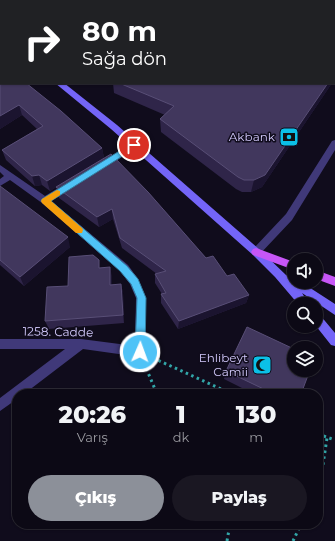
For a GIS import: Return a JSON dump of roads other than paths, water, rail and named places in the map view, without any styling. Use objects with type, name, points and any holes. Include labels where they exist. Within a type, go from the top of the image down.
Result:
[{"type":"main road","points":[[60,84],[134,145],[256,252],[279,274],[298,297]]},
{"type":"main road","points":[[256,252],[287,263]]},
{"type":"main road","points":[[279,274],[335,310]]},
{"type":"main road","points":[[323,277],[335,282]]},
{"type":"main road","points":[[323,326],[335,341]]},
{"type":"street","points":[[256,252],[289,217],[335,143]]},
{"type":"street","points":[[98,168],[134,145]]},
{"type":"street","points":[[0,168],[45,201],[78,181]]},
{"type":"street","points":[[0,183],[10,176]]},
{"type":"street","name":"1258. Cadde","points":[[0,344],[81,344],[140,352],[141,298],[134,282],[124,268],[45,201]]},
{"type":"street","points":[[21,389],[81,344]]},
{"type":"street","points":[[0,405],[12,396]]},
{"type":"place","name":"Akbank","points":[[289,137]]},
{"type":"place","name":"Ehlibeyt Camii","points":[[262,365]]}]
